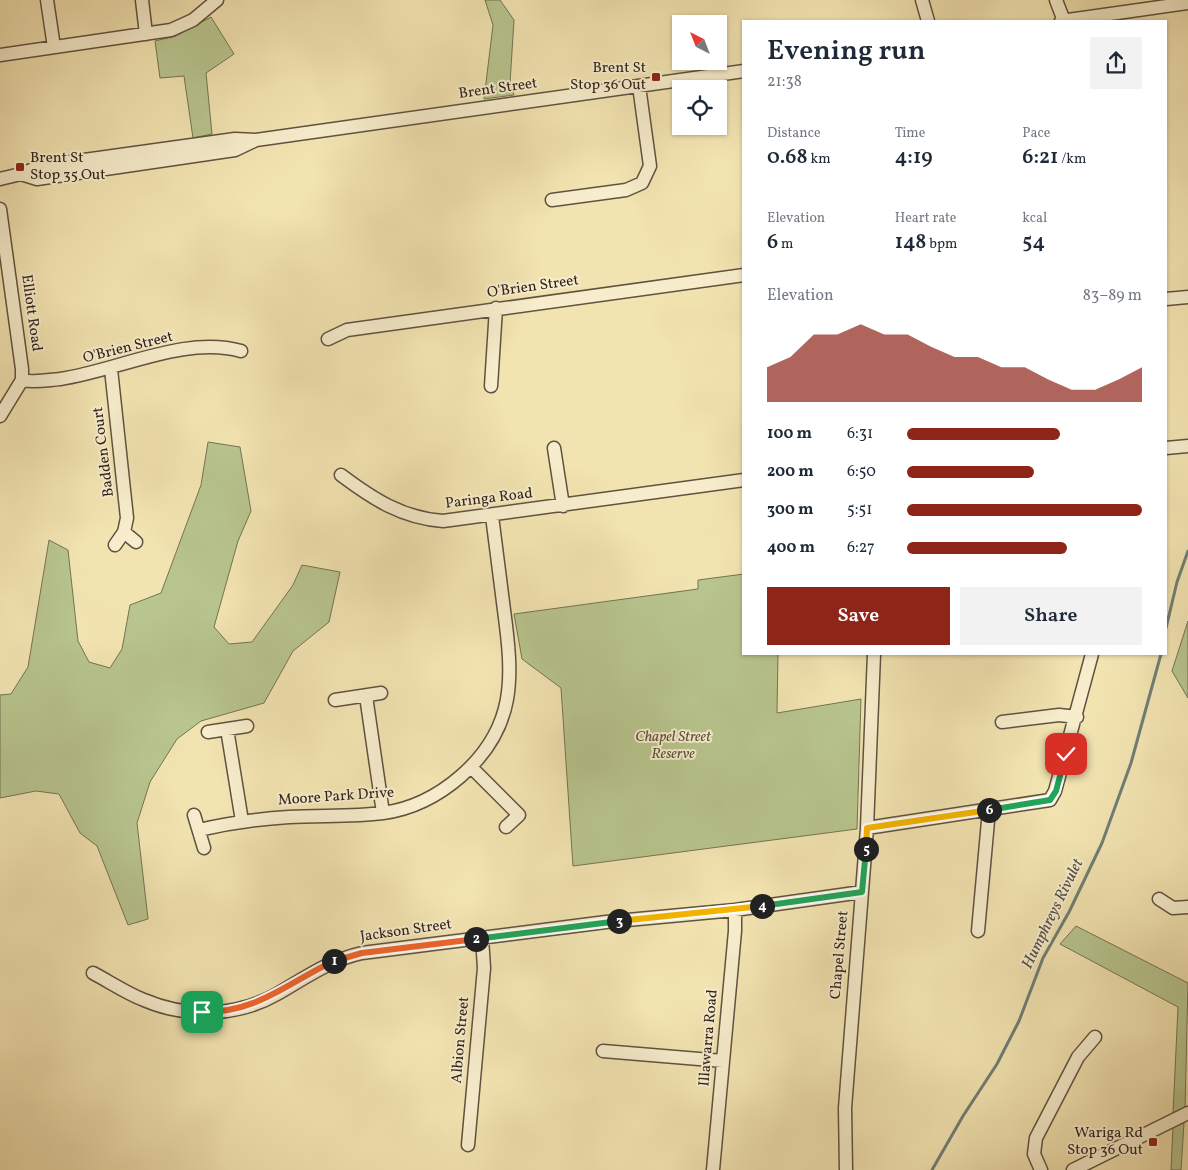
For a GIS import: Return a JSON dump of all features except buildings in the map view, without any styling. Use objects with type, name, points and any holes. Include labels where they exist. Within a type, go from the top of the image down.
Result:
[{"type":"street","points":[[47,0],[54,47]]},
{"type":"street","points":[[142,0],[146,34]]},
{"type":"street","points":[[0,54],[171,30],[193,20],[217,0]]},
{"type":"street","points":[[922,0],[928,20]]},
{"type":"street","points":[[1056,0],[1063,20]]},
{"type":"street","points":[[1070,20],[1188,3]]},
{"type":"street","name":"Brent Street","points":[[0,179],[42,166],[235,139],[256,140],[742,71]]},
{"type":"street","points":[[552,200],[626,190],[642,183],[650,166],[639,86]]},
{"type":"street","name":"Elliott Road","points":[[0,209],[22,380]]},
{"type":"street","name":"O'Brien Street","points":[[328,339],[347,330],[742,275]]},
{"type":"street","points":[[1167,299],[1188,297]]},
{"type":"street","points":[[491,386],[496,308]]},
{"type":"street","name":"O'Brien Street","points":[[22,380],[39,382],[86,375],[163,354],[203,348],[220,347],[241,351]]},
{"type":"street","name":"Badden Court","points":[[111,369],[128,518],[124,532],[115,545]]},
{"type":"street","points":[[0,416],[22,380]]},
{"type":"street","points":[[1167,448],[1188,446]]},
{"type":"street","points":[[554,448],[563,506]]},
{"type":"street","name":"Paringa Road","points":[[342,475],[378,502],[413,517],[443,521],[492,516],[742,480]]},
{"type":"street","name":"Moore Park Drive","points":[[199,830],[242,821],[383,813],[405,809],[442,791],[472,767],[498,727],[505,710],[511,678],[510,650],[492,516]]},
{"type":"street","points":[[124,532],[136,542]]},
{"type":"street","name":"Chapel Street","points":[[846,1170],[844,1108],[867,828],[874,655]]},
{"type":"street","points":[[867,828],[1043,802],[1052,797],[1076,717],[1092,655]]},
{"type":"street","points":[[335,700],[381,693]]},
{"type":"street","points":[[366,696],[383,813]]},
{"type":"street","points":[[1002,722],[1059,715],[1076,717]]},
{"type":"street","points":[[208,732],[247,726]]},
{"type":"street","points":[[227,729],[242,821]]},
{"type":"street","points":[[472,767],[523,811],[506,827]]},
{"type":"street","points":[[978,931],[989,810]]},
{"type":"street","points":[[194,815],[204,848]]},
{"type":"street","name":"Jackson Street","points":[[93,973],[143,1000],[179,1010],[220,1013],[264,1000],[318,968],[347,956],[482,938],[734,910],[862,892]]},
{"type":"street","points":[[1159,900],[1173,908],[1188,907]]},
{"type":"street","name":"Illawarra Road","points":[[713,1170],[735,932],[734,910]]},
{"type":"street","name":"Albion Street","points":[[468,1144],[484,968],[482,938]]},
{"type":"street","points":[[1041,1170],[1034,1154],[1036,1138],[1078,1056],[1095,1036]]},
{"type":"street","points":[[603,1051],[724,1061]]},
{"type":"street","points":[[1073,1170],[1188,1113]]},
{"type":"green space","points":[[485,0],[500,0],[514,20],[510,83],[514,95],[484,99],[493,25]]},
{"type":"green space","points":[[211,17],[234,54],[206,73],[212,134],[193,138],[184,76],[160,78],[155,41],[176,36]]},
{"type":"green space","points":[[208,442],[240,447],[251,511],[238,541],[214,627],[229,644],[252,642],[293,585],[302,565],[340,572],[329,622],[293,651],[264,703],[201,721],[177,739],[150,782],[137,823],[148,919],[128,925],[97,846],[80,833],[59,794],[36,791],[0,798],[0,695],[11,694],[28,667],[49,540],[68,550],[78,641],[89,662],[110,668],[122,649],[130,605],[161,593],[201,485]]},
{"type":"green space","name":"Chapel Street Reserve","points":[[742,574],[742,655],[778,655],[777,713],[861,699],[857,829],[573,866],[561,688],[522,659],[514,614],[698,589],[698,580]]},
{"type":"green space","points":[[1188,621],[1188,698],[1172,671]]},
{"type":"green space","points":[[1076,926],[1188,983],[1185,1109],[1173,1114],[1178,1007],[1060,944]]},
{"type":"green space","points":[[1184,1123],[1181,1170],[1171,1170],[1173,1127]]},
{"type":"waterway","name":"Humphreys Rivulet","points":[[1167,624],[1177,582],[1188,551]]},
{"type":"waterway","name":"Humphreys Rivulet","points":[[932,1170],[963,1116],[997,1064],[1019,1021],[1043,958],[1069,912],[1102,843],[1131,763],[1161,655]]},
{"type":"place","name":"Brent St Stop 36 Out","points":[[656,77]]},
{"type":"place","name":"Brent St Stop 35 Out","points":[[20,167]]},
{"type":"place","name":"Wariga Rd Stop 36 Out","points":[[1153,1142]]},
{"type":"route","points":[[202,1012],[220,1013],[264,1000],[318,968],[347,956],[362,953],[606,922],[734,910],[862,892],[867,828],[1050,800],[1056,791],[1066,754]]}]
